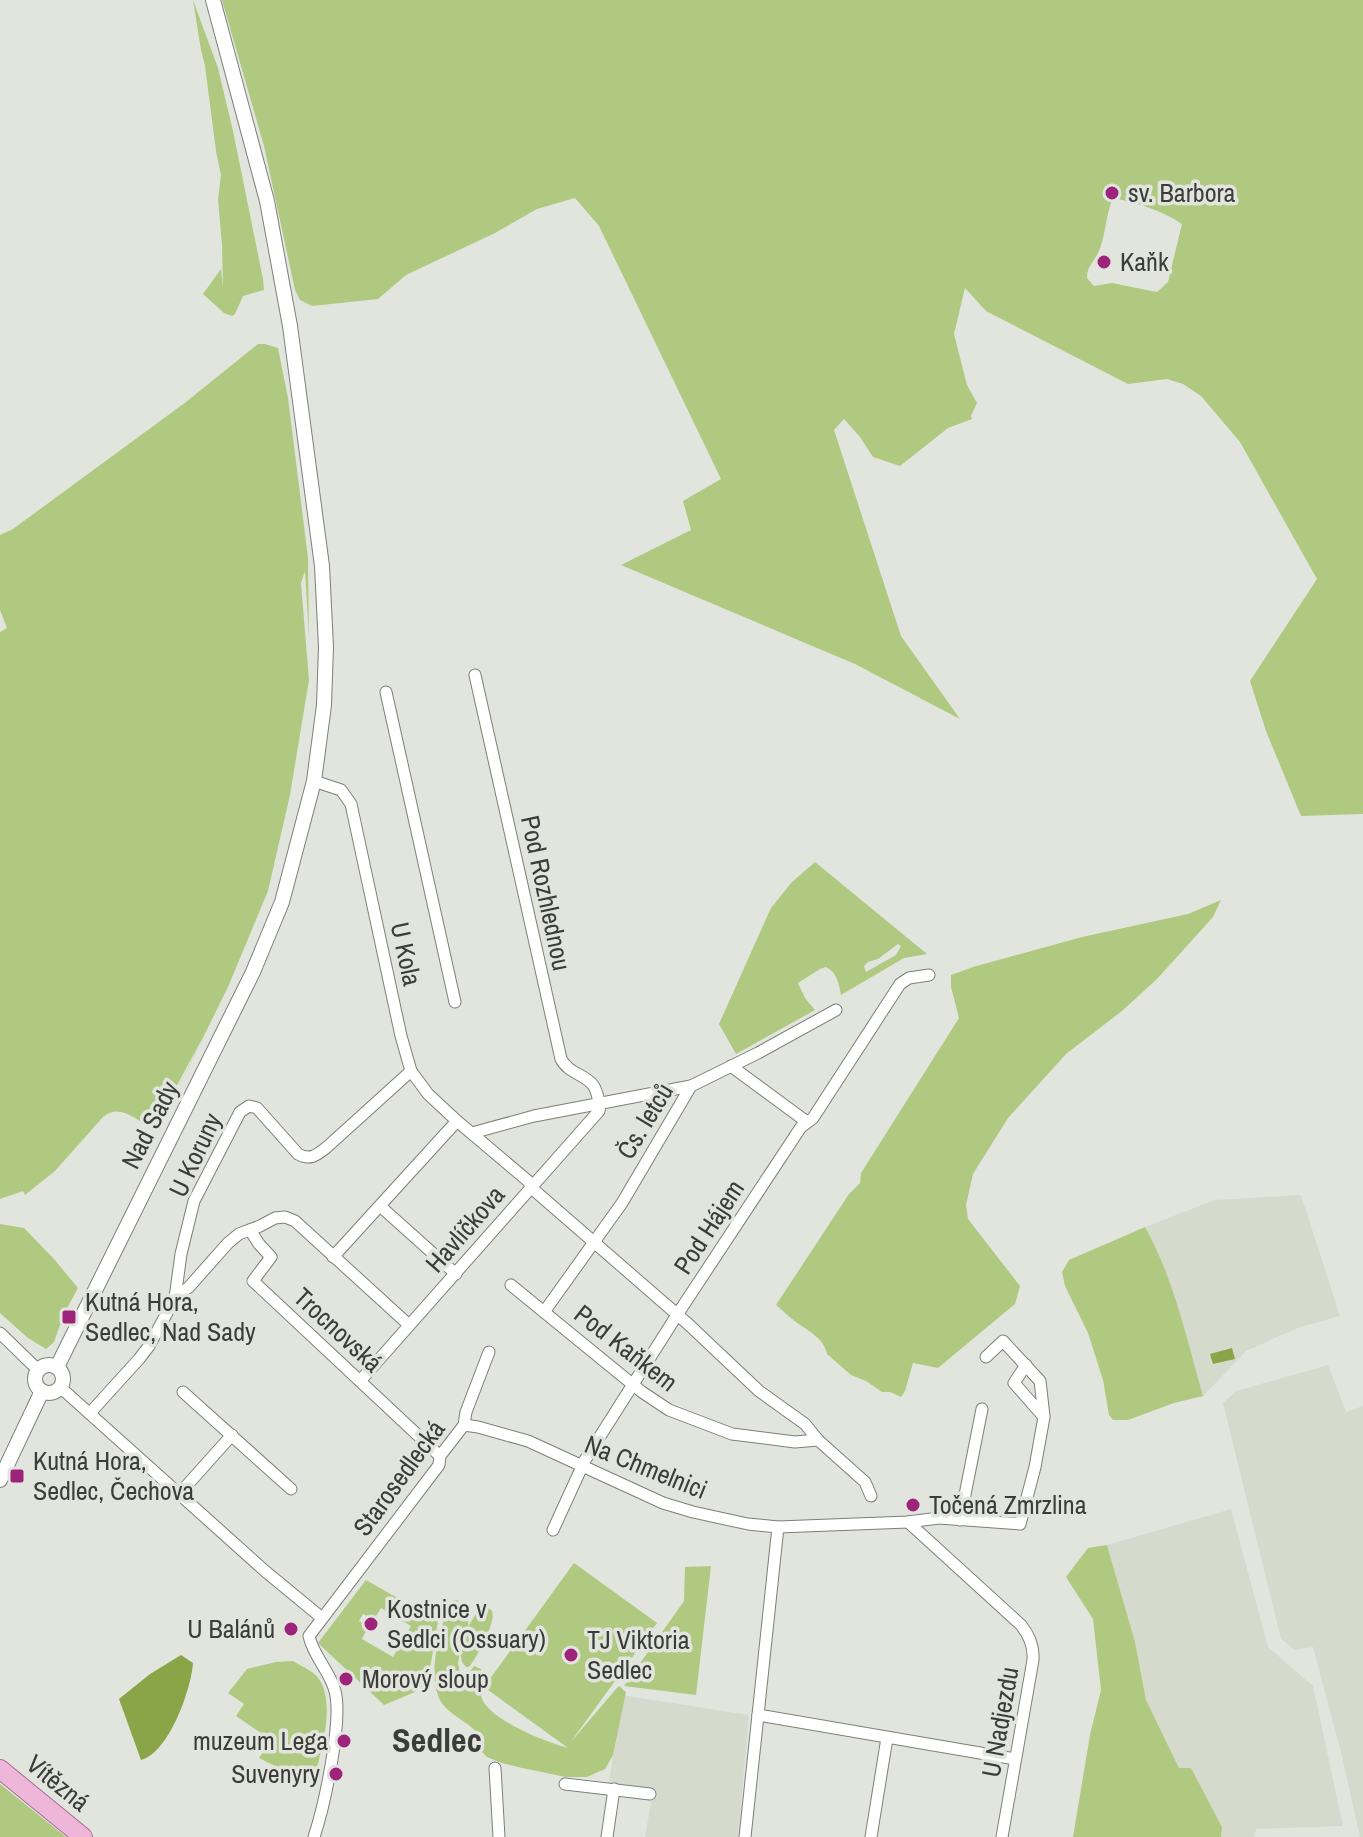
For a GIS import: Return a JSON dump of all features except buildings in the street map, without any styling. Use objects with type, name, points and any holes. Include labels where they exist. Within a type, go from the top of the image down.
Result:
[{"type":"main road","name":"Vítězná","points":[[0,1769],[83,1837]]},
{"type":"street","name":"Nad Sady","points":[[57,1367],[253,972],[282,902],[314,781],[324,705],[326,647],[323,582],[290,326],[267,201],[213,0]]},
{"type":"street","name":"Pod Rozhlednou","points":[[475,675],[561,1059],[566,1068],[591,1083],[600,1105]]},
{"type":"street","points":[[386,692],[455,1002]]},
{"type":"street","name":"U Kola","points":[[314,781],[341,790],[351,804],[411,1071],[428,1094],[457,1121],[677,1315]]},
{"type":"street","name":"Pod Hájem","points":[[553,1530],[582,1466],[801,1127],[813,1118],[900,984],[909,978],[929,975]]},
{"type":"street","name":"Čs. letců","points":[[544,1312],[622,1203],[691,1086],[836,1010]]},
{"type":"street","points":[[731,1066],[807,1122]]},
{"type":"street","name":"U Koruny","points":[[90,1413],[149,1346],[175,1298],[181,1254],[194,1201],[240,1112],[249,1106],[257,1108],[298,1154],[313,1157],[411,1071]]},
{"type":"street","points":[[472,1133],[534,1116],[691,1086]]},
{"type":"street","name":"Havlíčkova","points":[[360,1381],[599,1111],[600,1105]]},
{"type":"street","points":[[409,1325],[333,1257],[457,1121]]},
{"type":"street","points":[[380,1206],[456,1274]]},
{"type":"street","name":"U Koruny","points":[[175,1298],[239,1234],[275,1218],[285,1217],[295,1221],[333,1257]]},
{"type":"street","name":"Trocnovská","points":[[250,1230],[271,1257],[253,1281],[440,1456]]},
{"type":"street","name":"Pod Kaňkem","points":[[511,1285],[669,1410],[725,1432],[795,1442],[818,1440]]},
{"type":"street","points":[[677,1315],[759,1391],[805,1424],[818,1440],[865,1482],[871,1496]]},
{"type":"street","points":[[0,1333],[38,1370]]},
{"type":"street","points":[[986,1357],[1003,1341],[1026,1365],[1014,1383],[1044,1417]]},
{"type":"street","name":"Starosedlecká","points":[[322,1618],[439,1465],[440,1456],[464,1425],[489,1352]]},
{"type":"street","name":"Na Chmelnici","points":[[464,1425],[528,1441],[663,1503],[748,1524],[778,1527],[939,1518],[1020,1524],[1044,1417],[1040,1381],[1026,1365]]},
{"type":"street","points":[[45,1366],[57,1367],[62,1374],[60,1387],[54,1392],[42,1391],[35,1382],[38,1370],[45,1366]]},
{"type":"street","points":[[60,1387],[265,1571],[322,1618],[309,1636],[311,1646],[333,1683],[338,1704],[324,1802],[314,1837]]},
{"type":"street","points":[[0,1480],[42,1391]]},
{"type":"street","points":[[183,1392],[291,1489]]},
{"type":"street","points":[[960,1520],[982,1409]]},
{"type":"street","points":[[180,1493],[232,1435]]},
{"type":"street","name":"U Nadjezdu","points":[[908,1522],[1021,1625],[1033,1646],[1002,1837]]},
{"type":"street","points":[[745,1837],[778,1527]]},
{"type":"street","points":[[758,1715],[1015,1759]]},
{"type":"street","points":[[871,1837],[887,1738]]},
{"type":"street","points":[[495,1768],[499,1837]]},
{"type":"street","points":[[565,1784],[650,1794]]},
{"type":"street","points":[[607,1837],[614,1789]]},
{"type":"shaded area","points":[[193,0],[218,68],[263,279],[264,290],[243,296],[232,316],[224,313],[203,294],[221,269],[223,287],[218,199],[221,175]]},
{"type":"shaded area","points":[[222,0],[1363,0],[1363,814],[1301,816],[1266,731],[1250,681],[1317,579],[1240,442],[1201,396],[1183,384],[1167,379],[1128,384],[986,311],[965,288],[954,334],[967,385],[977,403],[972,419],[948,428],[900,466],[873,457],[844,419],[834,430],[901,636],[960,719],[855,664],[621,565],[691,530],[683,501],[721,479],[599,226],[575,198],[537,209],[495,233],[406,275],[378,299],[312,306],[300,300],[295,290],[264,146]],"holes":[[[1113,198],[1158,211],[1182,224],[1168,282],[1157,292],[1112,283],[1094,286],[1087,278],[1100,249]]]},
{"type":"shaded area","points":[[258,344],[278,348],[288,398],[308,558],[309,637],[305,571],[301,583],[309,680],[290,795],[268,891],[228,987],[158,1129],[203,1037],[153,1130],[129,1114],[109,1113],[55,1171],[25,1195],[23,1191],[0,1199],[0,632],[7,628],[0,610],[0,535],[13,529],[186,402]]},
{"type":"shaded area","points":[[815,862],[927,954],[904,958],[841,995],[833,972],[826,967],[820,969],[798,983],[815,1010],[736,1054],[719,1024],[771,908],[792,882]],"holes":[[[898,944],[901,946],[896,955],[866,972],[864,966],[868,962],[878,959]]]},
{"type":"shaded area","points":[[1221,900],[1213,917],[1157,979],[1122,1011],[1066,1054],[1008,1118],[973,1174],[966,1205],[968,1219],[1020,1286],[1015,1304],[938,1368],[913,1363],[901,1397],[882,1392],[851,1375],[827,1354],[819,1339],[776,1305],[849,1194],[860,1183],[861,1173],[959,1018],[951,975],[1082,937],[1188,914]]},
{"type":"shaded area","points":[[1301,1195],[1340,1316],[1300,1327],[1246,1351],[1203,1396],[1178,1309],[1145,1227],[1215,1200]]},
{"type":"shaded area","points":[[0,1224],[24,1228],[78,1288],[54,1342],[46,1349],[28,1338],[0,1313]]},
{"type":"shaded area","points":[[1145,1227],[1172,1289],[1203,1396],[1128,1420],[1113,1420],[1109,1415],[1103,1380],[1088,1333],[1065,1286],[1062,1272],[1069,1260]]},
{"type":"shaded area","points":[[1232,1348],[1235,1359],[1213,1364],[1210,1354]]},
{"type":"shaded area","points":[[1328,1365],[1346,1412],[1363,1406],[1363,1837],[1360,1837],[1313,1647],[1295,1650],[1281,1639],[1223,1403],[1236,1391]]},
{"type":"shaded area","points":[[1231,1509],[1268,1647],[1313,1686],[1343,1826],[1256,1829],[1254,1837],[1221,1837],[1222,1827],[1191,1768],[1179,1768],[1146,1700],[1135,1642],[1107,1545]]},
{"type":"shaded area","points":[[1107,1545],[1135,1642],[1146,1700],[1179,1768],[1191,1768],[1222,1827],[1221,1837],[1073,1837],[1101,1690],[1093,1619],[1066,1577],[1088,1548]]},
{"type":"shaded area","points":[[574,1563],[657,1623],[570,1743],[619,1686],[626,1692],[613,1755],[605,1769],[587,1777],[566,1777],[487,1757],[482,1752],[479,1736],[445,1707],[435,1685],[436,1655],[442,1625],[452,1601],[457,1600],[465,1609],[468,1627],[480,1607],[488,1608],[493,1616],[489,1631],[469,1667],[462,1662],[460,1652],[460,1673],[466,1677],[474,1666],[481,1669],[482,1697],[489,1709],[521,1730],[568,1748],[484,1687]]},
{"type":"shaded area","points":[[711,1566],[696,1695],[624,1686],[684,1601],[685,1567]]},
{"type":"shaded area","points":[[366,1580],[438,1621],[427,1687],[384,1705],[318,1643]],"holes":[[[381,1608],[411,1626],[393,1657],[362,1639],[368,1627],[359,1621],[363,1614],[374,1619]]]},
{"type":"shaded area","points":[[181,1655],[193,1663],[177,1719],[161,1745],[141,1760],[119,1699],[150,1674]]},
{"type":"shaded area","points":[[293,1661],[317,1676],[324,1690],[327,1717],[313,1785],[259,1758],[271,1740],[236,1716],[244,1704],[228,1693],[247,1669]]},
{"type":"shaded area","points":[[621,1695],[749,1715],[738,1837],[645,1837],[653,1791],[609,1784]]},
{"type":"shaded area","points":[[0,1784],[66,1837],[0,1837]]},
{"type":"place","name":"sv. Barbora","points":[[1112,193]]},
{"type":"place","name":"Kaňk","points":[[1104,262]]},
{"type":"place","name":"Kutná Hora, Sedlec, Nad Sady","points":[[69,1317]]},
{"type":"place","name":"Kutná Hora, Sedlec, Čechova","points":[[17,1476]]},
{"type":"place","name":"Točená Zmrzlina","points":[[913,1505]]},
{"type":"place","name":"Kostnice v Sedlci (Ossuary)","points":[[371,1624]]},
{"type":"place","name":"U Balánů","points":[[291,1629]]},
{"type":"place","name":"TJ Viktoria Sedlec","points":[[571,1655]]},
{"type":"place","name":"Morový sloup","points":[[346,1679]]},
{"type":"place","name":"muzeum Lega","points":[[344,1741]]},
{"type":"place","name":"Suvenyry","points":[[336,1774]]},
{"type":"district","name":"Sedlec","points":[[437,1740]]}]
